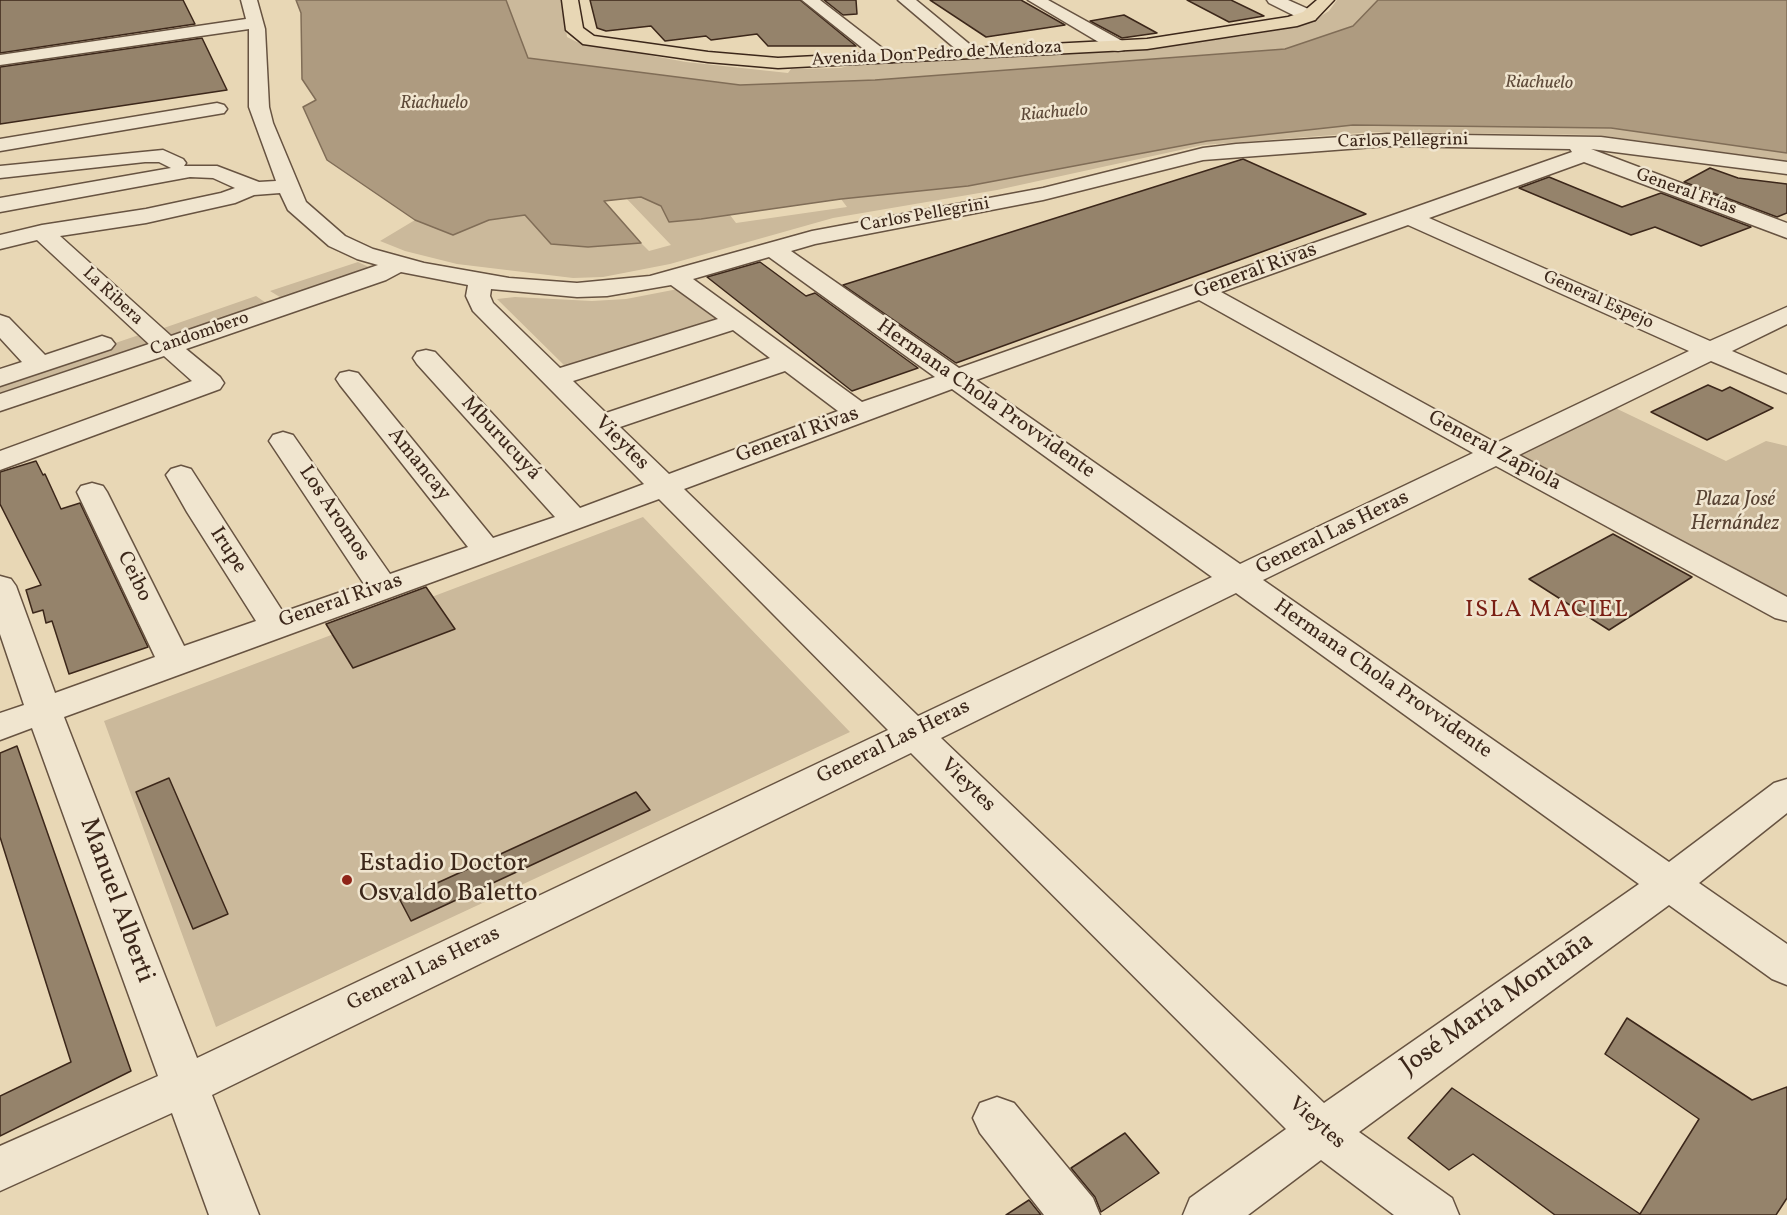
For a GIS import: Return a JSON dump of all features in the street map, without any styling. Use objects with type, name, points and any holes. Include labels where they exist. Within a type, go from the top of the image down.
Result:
[{"type":"main road","name":"Avenida Don Pedro de Mendoza","points":[[570,0],[577,33],[589,40],[747,62],[886,58],[1161,42],[1276,26],[1309,16],[1326,0]]},
{"type":"street","name":"Carlos Pellegrini","points":[[249,0],[256,23],[259,107],[267,137],[296,205],[337,241],[365,254],[398,264],[481,281],[577,290],[625,287],[676,278],[771,249],[864,227],[1042,194],[1216,152],[1387,140],[1580,149],[1631,146],[1787,168]]},
{"type":"street","points":[[810,0],[886,58]]},
{"type":"street","points":[[906,0],[970,52]]},
{"type":"street","points":[[1036,0],[1118,46]]},
{"type":"street","points":[[1275,0],[1309,16]]},
{"type":"street","points":[[0,60],[256,23]]},
{"type":"street","points":[[0,145],[217,110]]},
{"type":"street","name":"General Rivas","points":[[0,727],[175,662],[575,520],[858,414],[1409,217],[1580,149]]},
{"type":"street","name":"General Frías","points":[[1580,149],[1787,231]]},
{"type":"street","points":[[0,172],[156,156],[168,158],[190,171]]},
{"type":"street","points":[[0,206],[190,171],[217,172],[253,188]]},
{"type":"street","points":[[0,242],[42,232],[146,216],[227,198],[253,188],[288,186]]},
{"type":"street","name":"General Espejo","points":[[1409,217],[1787,385]]},
{"type":"street","name":"La Ribera","points":[[0,461],[212,383],[147,329],[42,232]]},
{"type":"street","name":"Hermana Chola Provvidente","points":[[771,249],[1787,967]]},
{"type":"street","name":"Candombero","points":[[0,378],[345,263],[365,254]]},
{"type":"street","name":"Candombero","points":[[0,404],[378,275],[398,264]]},
{"type":"street","points":[[676,278],[858,414]]},
{"type":"street","name":"Vieytes","points":[[481,281],[478,296],[482,306],[913,734],[1321,1132],[1434,1215]]},
{"type":"street","points":[[262,291],[284,307]]},
{"type":"street","name":"General Zapiola","points":[[1202,292],[1497,455],[1787,611]]},
{"type":"street","name":"General Las Heras","points":[[0,1169],[184,1086],[1787,314]]},
{"type":"street","points":[[554,378],[736,321]]},
{"type":"street","points":[[0,323],[40,365]]},
{"type":"street","name":"Mburucuyá","points":[[426,358],[575,520]]},
{"type":"street","points":[[600,424],[788,361]]},
{"type":"street","name":"Amancay","points":[[348,379],[487,551]]},
{"type":"street","name":"Los Aromos","points":[[282,441],[383,588]]},
{"type":"street","name":"Irupe","points":[[181,475],[202,512],[276,626]]},
{"type":"street","name":"Ceibo","points":[[92,492],[175,662]]},
{"type":"street","name":"Manuel Alberti","points":[[0,586],[44,711],[234,1215]]},
{"type":"street","name":"José María Montaña","points":[[1208,1215],[1670,883],[1787,793]]},
{"type":"street","points":[[997,1118],[1075,1215]]},
{"type":"green space","points":[[506,0],[562,0],[567,37],[577,42],[686,62],[788,73],[791,69],[841,68],[856,63],[1147,47],[1244,36],[1289,28],[1318,18],[1329,11],[1337,0],[1378,0],[1353,26],[1285,49],[875,80],[740,85],[528,58]]},
{"type":"green space","points":[[1353,125],[1611,128],[1787,153],[1787,161],[1598,135],[1373,132],[1203,145],[997,190],[833,218],[670,264],[603,277],[573,278],[457,264],[405,251],[380,241],[415,220],[453,235],[489,220],[525,215],[551,244],[588,247],[641,243],[649,251],[671,245],[625,197],[641,197],[661,206],[670,221],[730,215],[736,223],[847,207],[841,199],[968,186],[1207,141]]},
{"type":"green space","points":[[358,262],[371,268],[283,299],[270,291]]},
{"type":"green space","points":[[678,289],[723,320],[569,370],[497,299],[515,297],[592,301],[626,299]]},
{"type":"green space","points":[[256,296],[269,305],[171,340],[158,330]]},
{"type":"green space","points":[[139,335],[151,345],[0,397],[0,382]]},
{"type":"green space","name":"Plaza José Hernández","points":[[1609,405],[1726,461],[1766,441],[1787,446],[1787,600],[1505,449]]},
{"type":"green space","name":"Estadio Doctor Osvaldo Baletto","points":[[643,517],[850,732],[216,1027],[104,721]]},
{"type":"water","name":"Riachuelo","points":[[296,0],[506,0],[528,58],[740,85],[875,80],[1285,49],[1353,26],[1378,0],[1787,0],[1787,153],[1611,128],[1353,125],[1207,141],[968,186],[841,199],[701,219],[669,222],[661,206],[641,197],[604,201],[641,243],[588,247],[551,244],[525,215],[489,220],[453,235],[415,220],[327,160],[303,107],[316,100],[302,79],[301,13]]},
{"type":"building","points":[[0,0],[183,0],[195,24],[0,53]]},
{"type":"building","points":[[590,0],[800,0],[856,46],[768,46],[757,34],[711,40],[706,36],[665,41],[651,26],[606,31],[597,28]]},
{"type":"building","points":[[824,0],[856,0],[857,14],[843,15]]},
{"type":"building","points":[[930,0],[1021,0],[1065,25],[986,37]]},
{"type":"building","points":[[1187,0],[1231,0],[1264,16],[1229,22]]},
{"type":"building","points":[[1124,15],[1157,33],[1122,38],[1090,21]]},
{"type":"building","points":[[202,38],[227,90],[0,124],[0,67]]},
{"type":"building","points":[[1243,159],[1366,214],[956,363],[843,285]]},
{"type":"building","points":[[1710,168],[1738,178],[1787,184],[1787,213],[1777,217],[1684,182]]},
{"type":"building","points":[[1549,177],[1622,207],[1661,193],[1751,227],[1701,246],[1655,227],[1631,235],[1519,188]]},
{"type":"building","points":[[760,262],[806,296],[815,293],[918,368],[852,391],[707,277]]},
{"type":"building","points":[[1708,385],[1722,391],[1730,387],[1773,408],[1707,440],[1651,412]]},
{"type":"building","points":[[36,461],[43,475],[45,474],[61,509],[80,503],[148,647],[69,674],[52,621],[46,623],[43,610],[33,613],[26,590],[41,585],[0,504],[0,472]]},
{"type":"building","points":[[1613,534],[1692,577],[1609,630],[1529,579]]},
{"type":"building","points":[[426,587],[455,629],[353,668],[326,624]]},
{"type":"building","points":[[17,746],[131,1071],[0,1136],[0,1096],[71,1062],[0,837],[0,753]]},
{"type":"building","points":[[169,778],[228,914],[193,929],[136,792]]},
{"type":"building","points":[[636,792],[650,810],[411,921],[400,900]]},
{"type":"building","points":[[1627,1018],[1752,1100],[1787,1087],[1787,1198],[1776,1215],[1555,1215],[1473,1154],[1449,1170],[1408,1138],[1452,1088],[1640,1214],[1699,1119],[1605,1054]]},
{"type":"building","points":[[1125,1133],[1159,1173],[1101,1212],[1095,1197],[1071,1168]]},
{"type":"building","points":[[1029,1200],[1041,1215],[1006,1215]]},
{"type":"place","name":"Estadio Doctor Osvaldo Baletto","points":[[347,880]]},
{"type":"district","name":"ISLA MACIEL","points":[[1547,612]]}]
